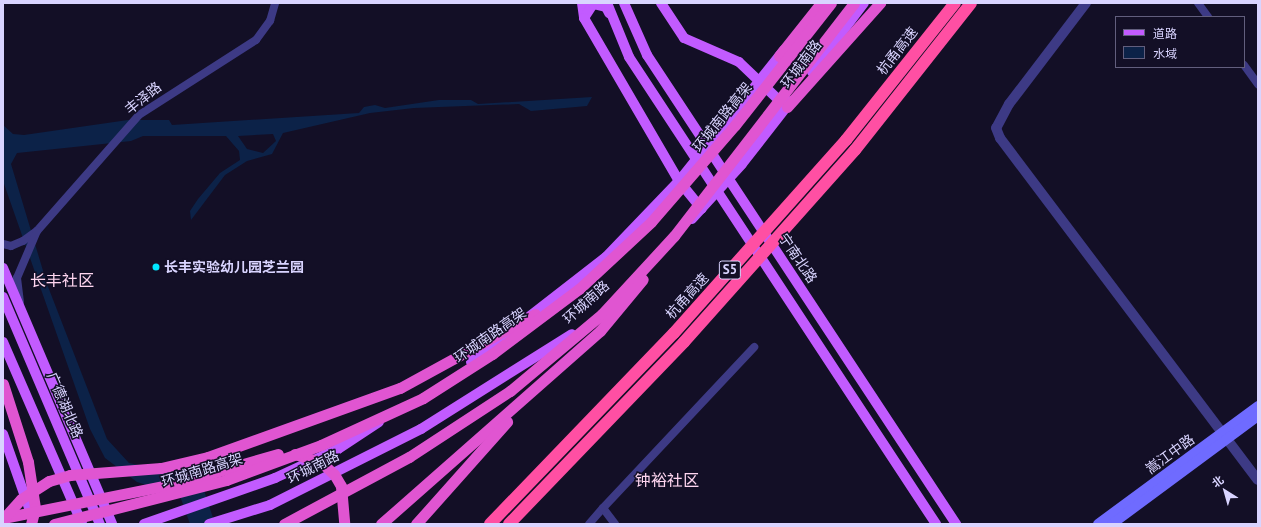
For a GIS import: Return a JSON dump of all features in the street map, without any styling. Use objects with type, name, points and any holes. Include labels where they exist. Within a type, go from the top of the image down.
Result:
[{"type":"highway","points":[[779,56],[819,3]]},
{"type":"highway","name":"环城南路高架","points":[[54,524],[226,480],[321,444],[423,398],[492,354],[579,289],[651,222],[691,178],[831,3]]},
{"type":"highway","points":[[381,524],[558,370],[600,331],[854,3]]},
{"type":"highway","name":"杭甬高速","points":[[490,524],[674,333],[804,187],[955,3]]},
{"type":"highway","name":"杭甬高速","points":[[509,524],[684,342],[855,150],[971,3]]},
{"type":"highway","points":[[787,107],[879,6]]},
{"type":"highway","points":[[284,524],[409,457],[510,391],[602,314],[674,236]]},
{"type":"highway","points":[[3,518],[20,499],[49,481],[70,475],[154,469],[208,457],[400,388],[579,289]]},
{"type":"highway","points":[[416,524],[558,370]]},
{"type":"highway","points":[[3,384],[28,462],[35,508],[31,524]]},
{"type":"highway","points":[[3,518],[178,483],[288,452],[322,463],[334,474],[341,486],[344,524]]},
{"type":"main road","points":[[582,3],[584,18],[679,181],[702,209]]},
{"type":"main road","name":"宁南北路","points":[[607,3],[610,15],[628,57],[819,342],[936,524]]},
{"type":"main road","name":"宁南北路","points":[[624,3],[647,55],[956,524]]},
{"type":"main road","points":[[661,3],[684,38],[740,62],[787,107]]},
{"type":"main road","name":"环城南路","points":[[213,523],[270,505],[422,429],[580,329],[702,209],[787,107],[864,3]]},
{"type":"main road","points":[[584,18],[593,4],[606,7],[610,15]]},
{"type":"main road","name":"环城南路","points":[[144,524],[210,503],[338,449],[460,370],[606,257],[679,181],[779,56]]},
{"type":"main road","points":[[3,268],[112,524]]},
{"type":"main road","name":"广德湖北路","points":[[3,298],[100,524]]},
{"type":"main road","points":[[3,342],[82,524]]},
{"type":"main road","name":"嵩江中路","points":[[1112,524],[1224,436],[1258,406]]},
{"type":"main road","name":"嵩江中路","points":[[1098,524],[1224,436],[1258,416]]},
{"type":"main road","points":[[3,434],[22,492],[35,524]]},
{"type":"main road","points":[[3,524],[22,492]]},
{"type":"street","name":"丰泽路","points":[[37,231],[139,115],[256,40],[270,21],[275,3]]},
{"type":"street","points":[[1086,3],[1009,104],[996,128],[1000,138],[1258,480]]},
{"type":"street","points":[[1198,3],[1207,16]]},
{"type":"street","points":[[1245,66],[1258,84]]},
{"type":"street","points":[[3,244],[11,246],[23,241],[37,231]]},
{"type":"street","points":[[21,311],[17,278],[37,231]]},
{"type":"street","points":[[589,524],[754,347]]},
{"type":"street","points":[[603,508],[615,524]]},
{"type":"water","points":[[592,97],[587,106],[531,111],[519,104],[414,108],[370,113],[283,133],[272,154],[247,161],[225,175],[191,220],[190,211],[198,199],[220,173],[240,160],[239,151],[226,136],[143,136],[131,141],[17,153],[11,164],[47,284],[107,439],[129,463],[190,476],[202,484],[215,524],[190,524],[180,496],[137,482],[105,458],[90,429],[3,181],[3,125],[13,134],[24,135],[128,120],[169,120],[172,125],[359,113],[364,107],[375,105],[385,108],[439,100],[471,100],[478,104]],"holes":[[[273,134],[276,141],[263,153],[247,149],[238,136]]]},
{"type":"place","name":"长丰实验幼儿园芝兰园","points":[[156,267]]},
{"type":"district","name":"长丰社区","points":[[62,280]]},
{"type":"district","name":"钟裕社区","points":[[667,480]]}]
